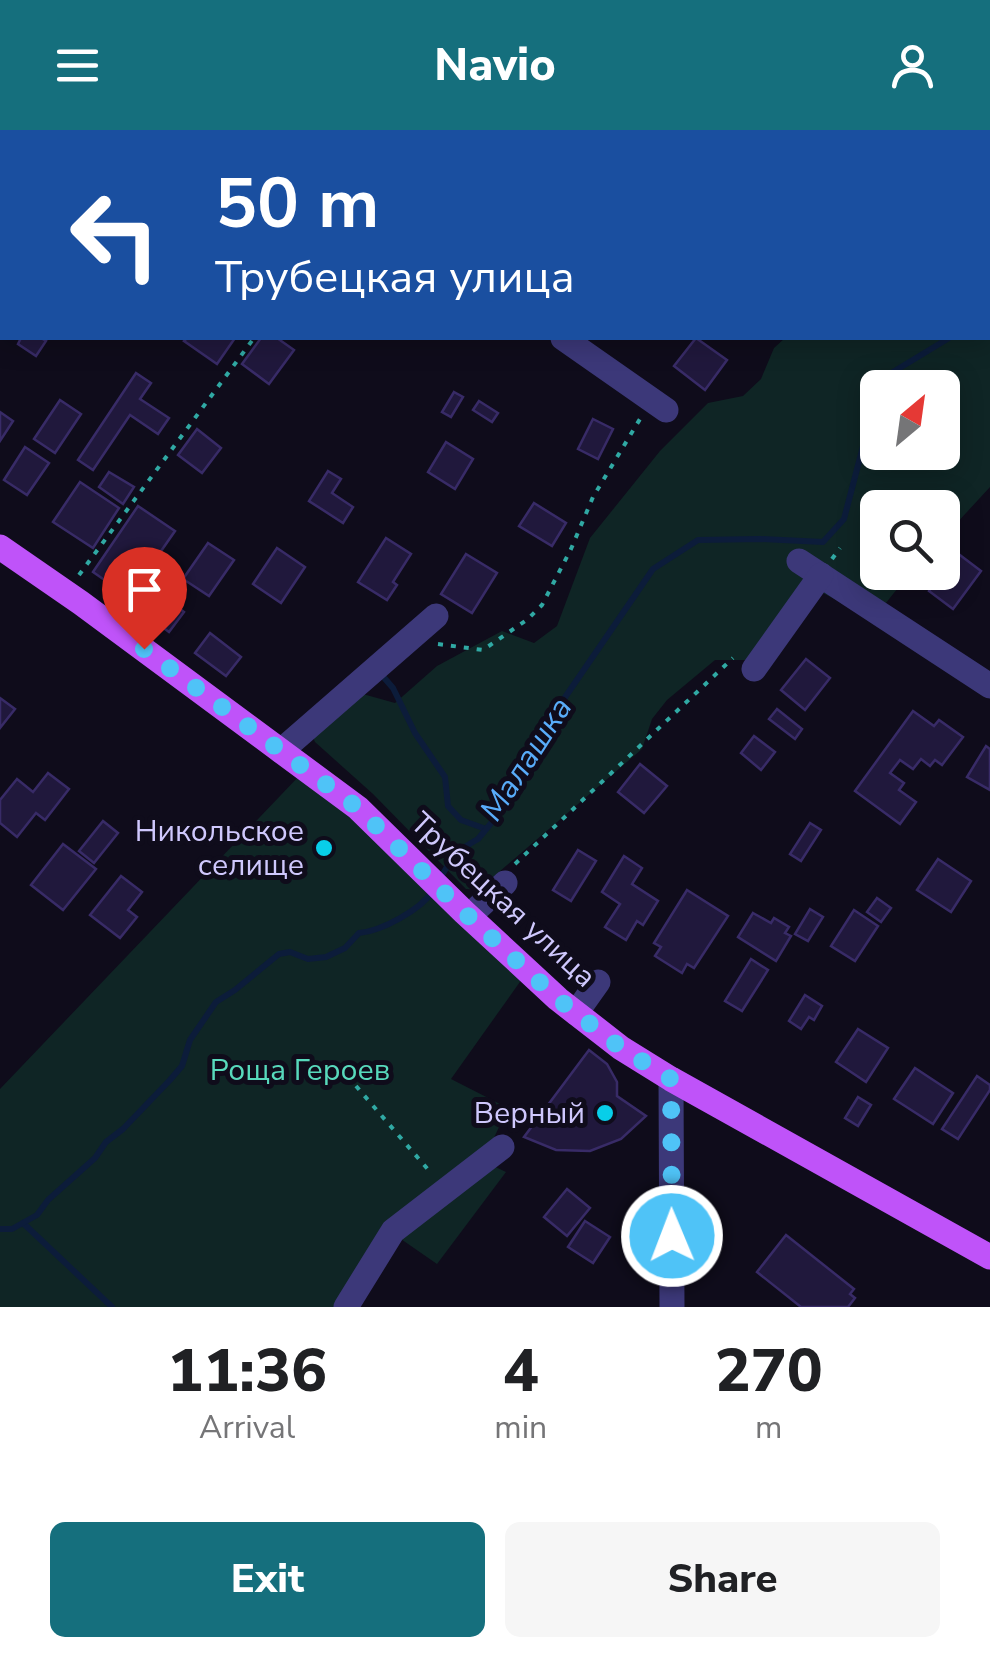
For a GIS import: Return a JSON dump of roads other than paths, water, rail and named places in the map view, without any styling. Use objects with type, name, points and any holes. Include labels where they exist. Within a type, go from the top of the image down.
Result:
[{"type":"main road","name":"Трубецкая улица","points":[[0,547],[358,808],[558,999],[621,1048],[990,1257]]},
{"type":"street","points":[[566,340],[659,405]]},
{"type":"street","points":[[756,665],[810,568],[990,686]]},
{"type":"street","points":[[280,750],[436,616]]},
{"type":"street","points":[[466,914],[504,879]]},
{"type":"street","points":[[576,1013],[598,982]]},
{"type":"street","points":[[671,1079],[672,1307]]},
{"type":"street","points":[[346,1307],[393,1231],[502,1147]]},
{"type":"waterway","name":"Малашка","points":[[896,370],[946,340]]},
{"type":"waterway","name":"Малашка","points":[[439,880],[456,852],[478,839],[497,816],[533,744],[653,569],[698,540],[823,542],[844,519],[860,458]]},
{"type":"waterway","points":[[380,673],[393,688],[415,733],[445,777],[448,806],[461,820],[486,829]]},
{"type":"waterway","name":"Малашка","points":[[0,1229],[12,1229],[37,1215],[170,1080],[182,1066],[190,1040],[216,1002],[279,954],[290,952],[308,959],[326,957],[345,948],[359,933],[389,924],[410,912],[433,891]]},
{"type":"waterway","points":[[23,1223],[112,1307]]},
{"type":"place","name":"Никольское селище","points":[[324,848]]},
{"type":"place","name":"Верный","points":[[605,1113]]},
{"type":"park label","name":"Роща Героев","points":[[300,1070]]}]
